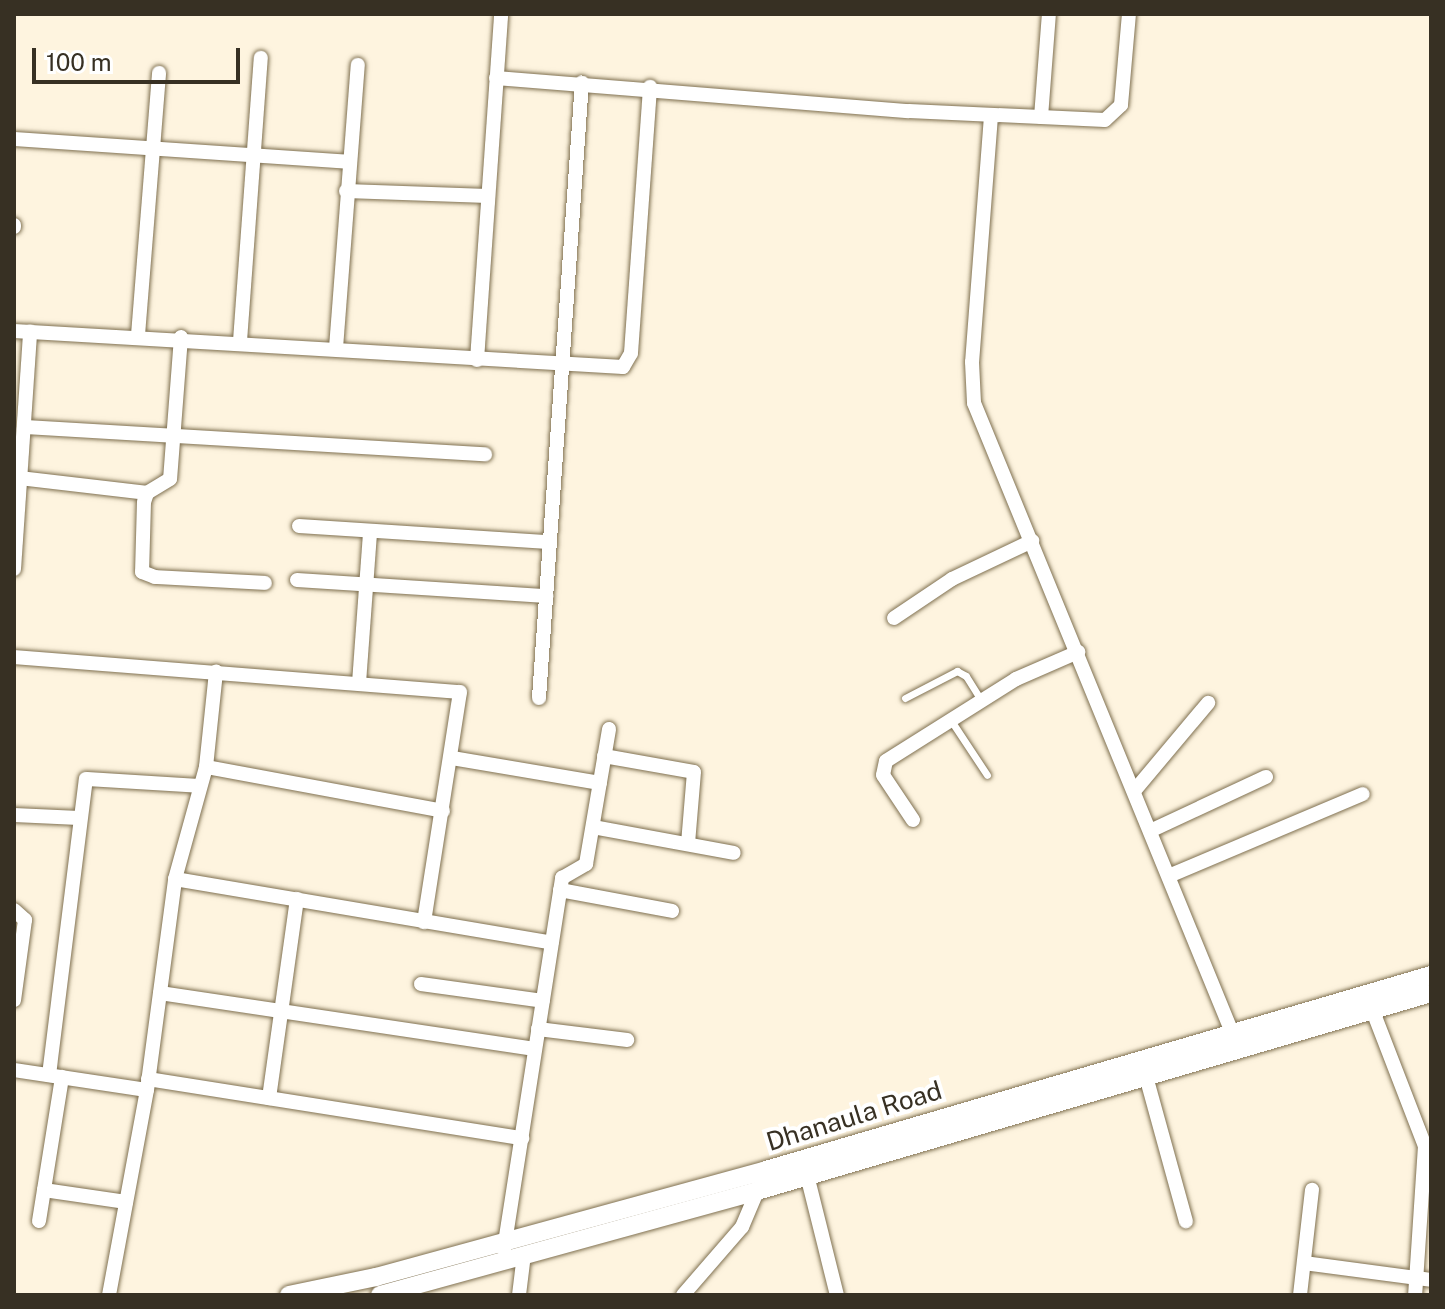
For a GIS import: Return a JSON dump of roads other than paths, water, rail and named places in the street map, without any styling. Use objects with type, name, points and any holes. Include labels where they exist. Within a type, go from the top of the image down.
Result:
[{"type":"street","points":[[477,360],[501,14]]},
{"type":"street","points":[[1041,117],[1049,14]]},
{"type":"street","points":[[496,78],[650,87],[991,116],[1105,120],[1116,115],[1124,88],[1129,14]]},
{"type":"street","points":[[240,341],[251,156],[261,58]]},
{"type":"street","points":[[336,348],[348,162],[358,65]]},
{"type":"street","points":[[138,335],[159,73]]},
{"type":"street","points":[[539,698],[582,82]]},
{"type":"street","points":[[14,331],[181,337],[615,368],[631,353],[650,87]]},
{"type":"street","points":[[991,116],[972,362],[974,403],[1150,831],[1171,875],[1239,1049]]},
{"type":"street","points":[[14,139],[348,162]]},
{"type":"street","points":[[346,191],[488,196]]},
{"type":"street","points":[[14,569],[30,332]]},
{"type":"street","points":[[20,478],[147,493],[169,484],[181,337]]},
{"type":"street","points":[[24,427],[485,454]]},
{"type":"street","points":[[147,493],[140,564],[147,576],[265,583]]},
{"type":"street","points":[[299,526],[548,542]]},
{"type":"street","points":[[359,683],[370,532]]},
{"type":"street","points":[[894,618],[952,579],[1032,541]]},
{"type":"street","points":[[297,580],[546,596]]},
{"type":"street","points":[[913,820],[883,775],[882,765],[982,700],[1078,652]]},
{"type":"street","points":[[14,657],[460,692],[424,922]]},
{"type":"street","points":[[109,1295],[148,1084],[175,879],[206,767],[216,672]]},
{"type":"street","points":[[1135,790],[1208,703]]},
{"type":"street","points":[[503,1261],[560,890],[566,872],[585,867],[609,729]]},
{"type":"street","points":[[604,756],[694,772],[688,844]]},
{"type":"street","points":[[452,758],[600,783]]},
{"type":"street","points":[[206,767],[443,811]]},
{"type":"street","points":[[39,1221],[56,1076],[79,818],[89,777],[200,786]]},
{"type":"street","points":[[1150,831],[1266,777]]},
{"type":"street","points":[[1171,875],[1363,794]]},
{"type":"street","points":[[14,815],[79,818]]},
{"type":"street","points":[[593,827],[734,853]]},
{"type":"street","points":[[175,879],[552,943]]},
{"type":"street","points":[[560,890],[672,911]]},
{"type":"street","points":[[269,1098],[297,899]]},
{"type":"street","points":[[14,910],[25,920],[14,1000]]},
{"type":"street","name":"Dhanaula Road","points":[[380,1295],[505,1241],[805,1168],[1146,1077],[1239,1049],[1431,975]]},
{"type":"street","points":[[421,984],[543,1001]]},
{"type":"street","points":[[160,993],[535,1049]]},
{"type":"street","name":"Dhanaula Road","points":[[289,1295],[409,1283],[524,1256],[757,1191],[805,1168],[1141,1057],[1231,1031],[1370,1001],[1431,993]]},
{"type":"street","points":[[1370,1001],[1425,1146],[1424,1280],[1415,1295]]},
{"type":"street","points":[[538,1029],[627,1040]]},
{"type":"street","points":[[1141,1057],[1186,1221]]},
{"type":"street","points":[[14,1070],[269,1098],[522,1138]]},
{"type":"street","points":[[805,1168],[837,1295]]},
{"type":"street","points":[[44,1190],[126,1202]]},
{"type":"street","points":[[1300,1295],[1312,1190]]},
{"type":"street","points":[[683,1295],[742,1227],[757,1191]]},
{"type":"street","points":[[519,1295],[524,1256]]},
{"type":"street","points":[[1304,1263],[1424,1280]]},
{"type":"lane","points":[[905,698],[957,671],[966,676],[982,700]]},
{"type":"lane","points":[[950,719],[987,775]]}]
